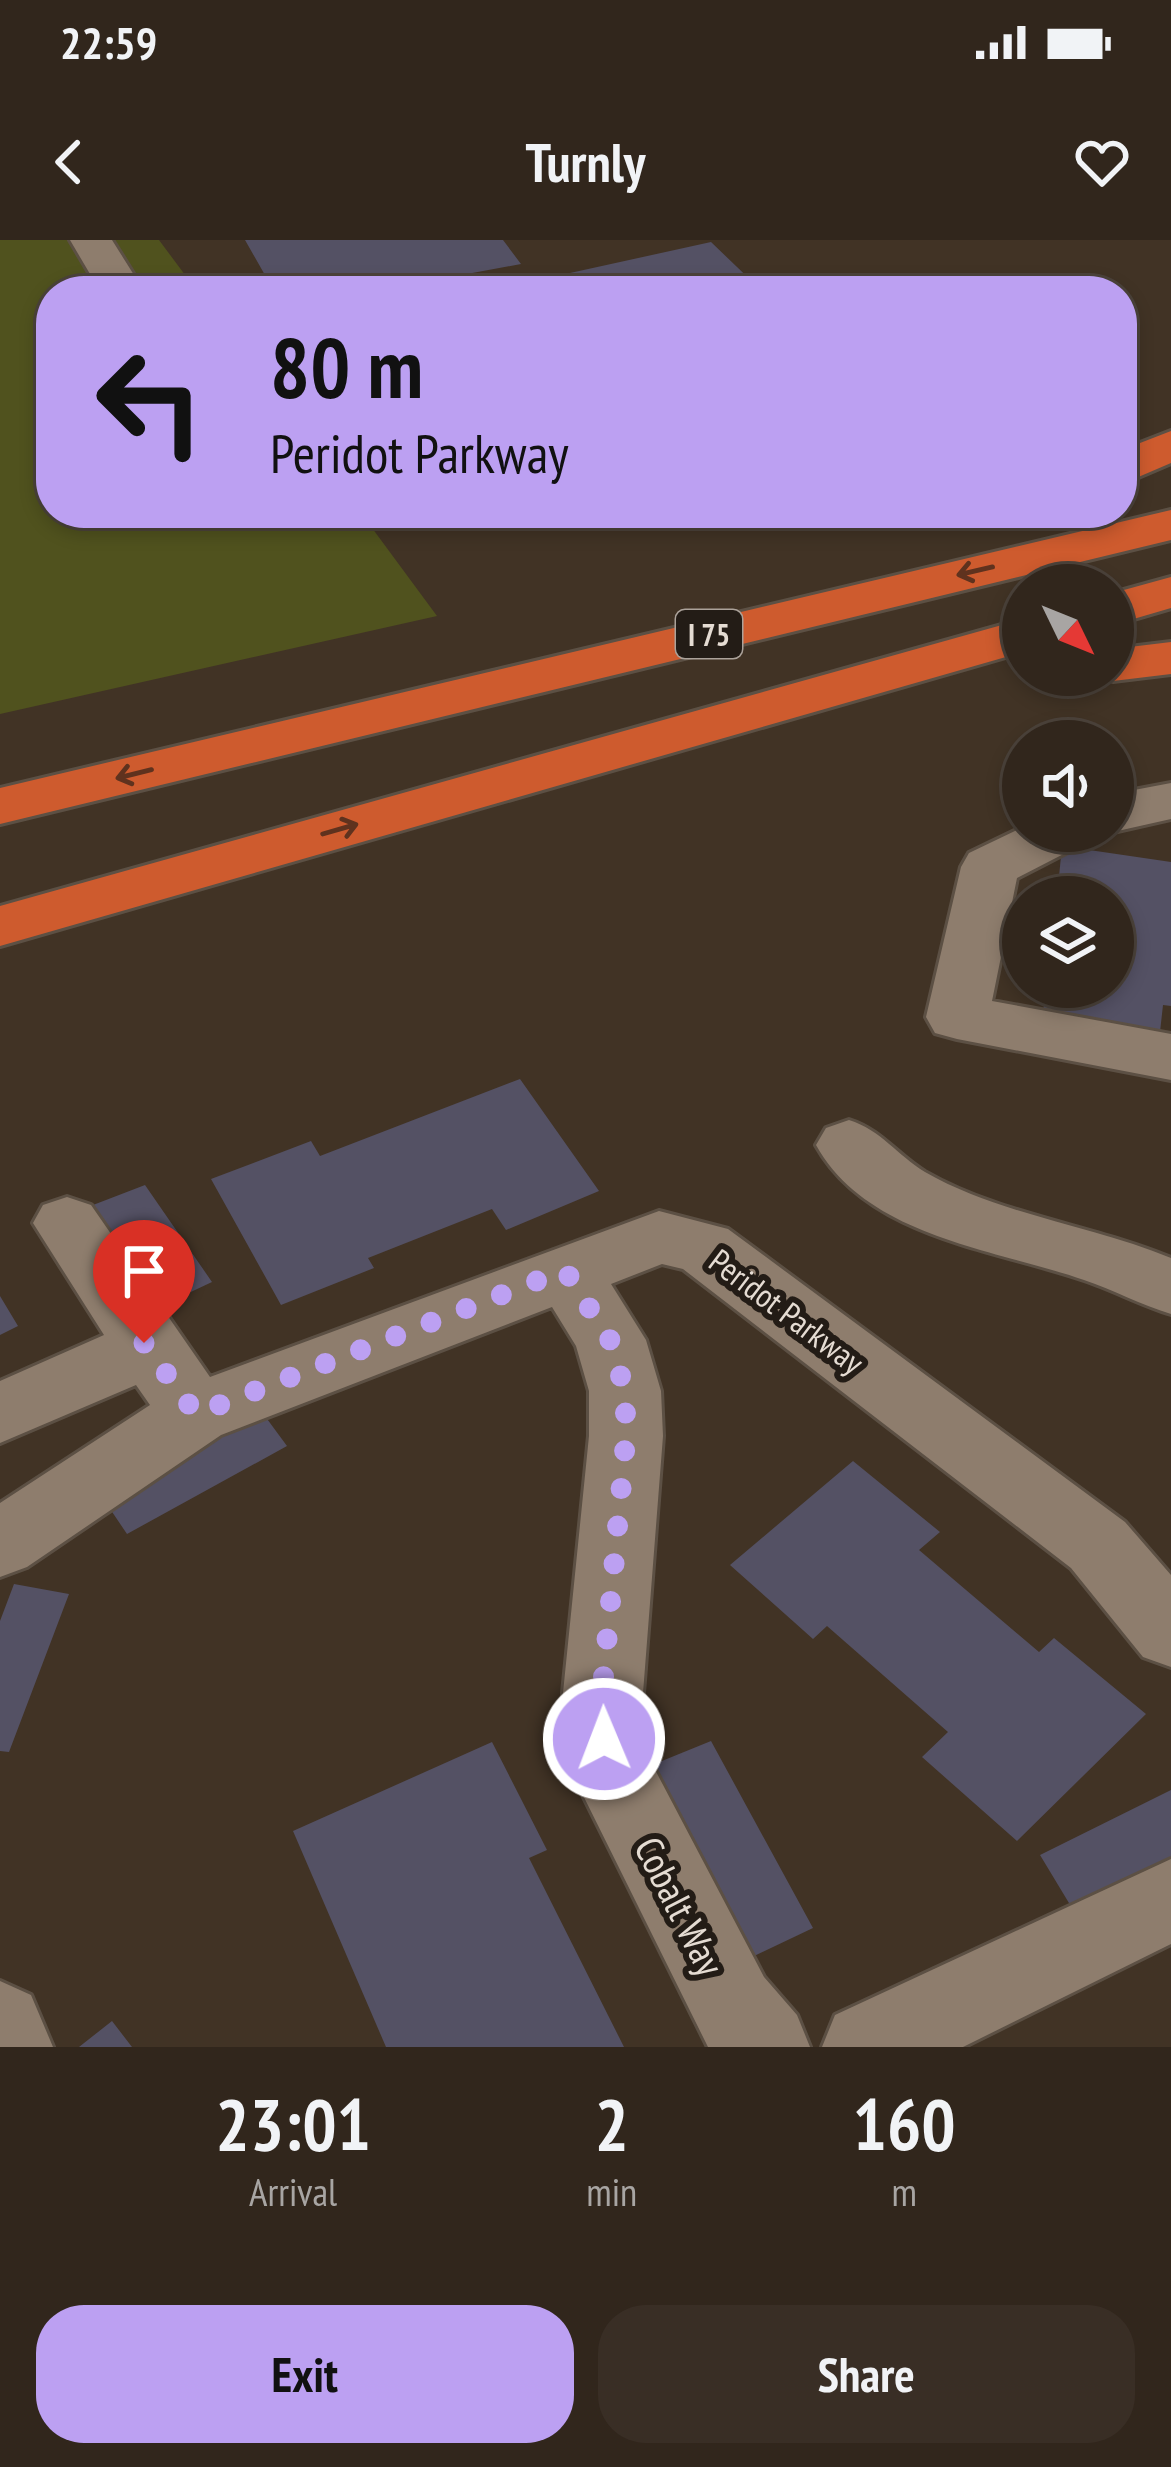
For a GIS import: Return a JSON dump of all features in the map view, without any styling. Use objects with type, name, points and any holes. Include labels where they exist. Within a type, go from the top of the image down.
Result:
[{"type":"highway","points":[[1137,462],[1171,445]]},
{"type":"highway","name":"I 75","points":[[0,806],[1171,525]]},
{"type":"highway","points":[[248,747],[967,528]]},
{"type":"highway","points":[[1134,603],[1171,592]]},
{"type":"highway","points":[[0,926],[1002,641]]},
{"type":"highway","points":[[1134,662],[1171,658]]},
{"type":"highway","points":[[674,736],[1002,680]]},
{"type":"street","points":[[91,240],[113,276]]},
{"type":"street","points":[[1134,809],[1171,801]]},
{"type":"street","points":[[1020,852],[990,867],[957,1017],[1171,1057]]},
{"type":"street","points":[[849,1145],[901,1189],[991,1228],[1101,1258],[1171,1287]]},
{"type":"street","points":[[67,1223],[147,1348],[196,1414]]},
{"type":"street","name":"Peridot Parkway","points":[[0,1544],[196,1414],[659,1237],[704,1248],[1098,1544],[1171,1631]]},
{"type":"street","name":"Cobalt Way","points":[[565,1270],[610,1340],[625,1391],[626,1436],[602,1693],[610,1769],[733,2008],[765,2047]]},
{"type":"street","points":[[0,1412],[147,1348]]},
{"type":"street","points":[[867,2047],[1171,1900]]},
{"type":"street","points":[[0,2026],[8,2047]]},
{"type":"shaded area","points":[[0,240],[159,240],[186,276],[36,276],[36,528],[372,528],[437,616],[0,714]]},
{"type":"building","points":[[245,240],[503,240],[521,264],[456,276],[265,276]]},
{"type":"building","points":[[711,242],[746,276],[573,276],[570,273]]},
{"type":"building","points":[[1061,852],[1103,852],[1171,862],[1171,1006],[1163,1005],[1160,1032],[1043,1013],[1044,1008],[1134,1008],[1134,876],[1059,876]]},
{"type":"building","points":[[520,1079],[599,1191],[506,1230],[492,1209],[368,1258],[374,1268],[281,1305],[211,1179],[311,1141],[320,1156]]},
{"type":"building","points":[[145,1185],[212,1282],[161,1306],[93,1205]]},
{"type":"building","points":[[0,1296],[18,1326],[0,1335]]},
{"type":"building","points":[[259,1408],[287,1446],[127,1534],[100,1494]]},
{"type":"building","points":[[853,1461],[940,1532],[919,1550],[1039,1652],[1054,1638],[1146,1714],[1017,1841],[922,1757],[948,1732],[827,1626],[813,1639],[730,1565]]},
{"type":"building","points":[[14,1584],[69,1594],[9,1752],[0,1751],[0,1621]]},
{"type":"building","points":[[711,1741],[813,1928],[752,1957],[652,1765]]},
{"type":"building","points":[[492,1742],[547,1850],[529,1858],[624,2047],[386,2047],[293,1831]]},
{"type":"building","points":[[1171,1790],[1171,1866],[1075,1913],[1040,1855]]},
{"type":"building","points":[[112,2021],[132,2047],[79,2047]]},
{"type":"route","points":[[144,1343],[196,1414],[565,1270],[616,1352],[625,1391],[626,1436],[602,1693],[604,1739]]}]
